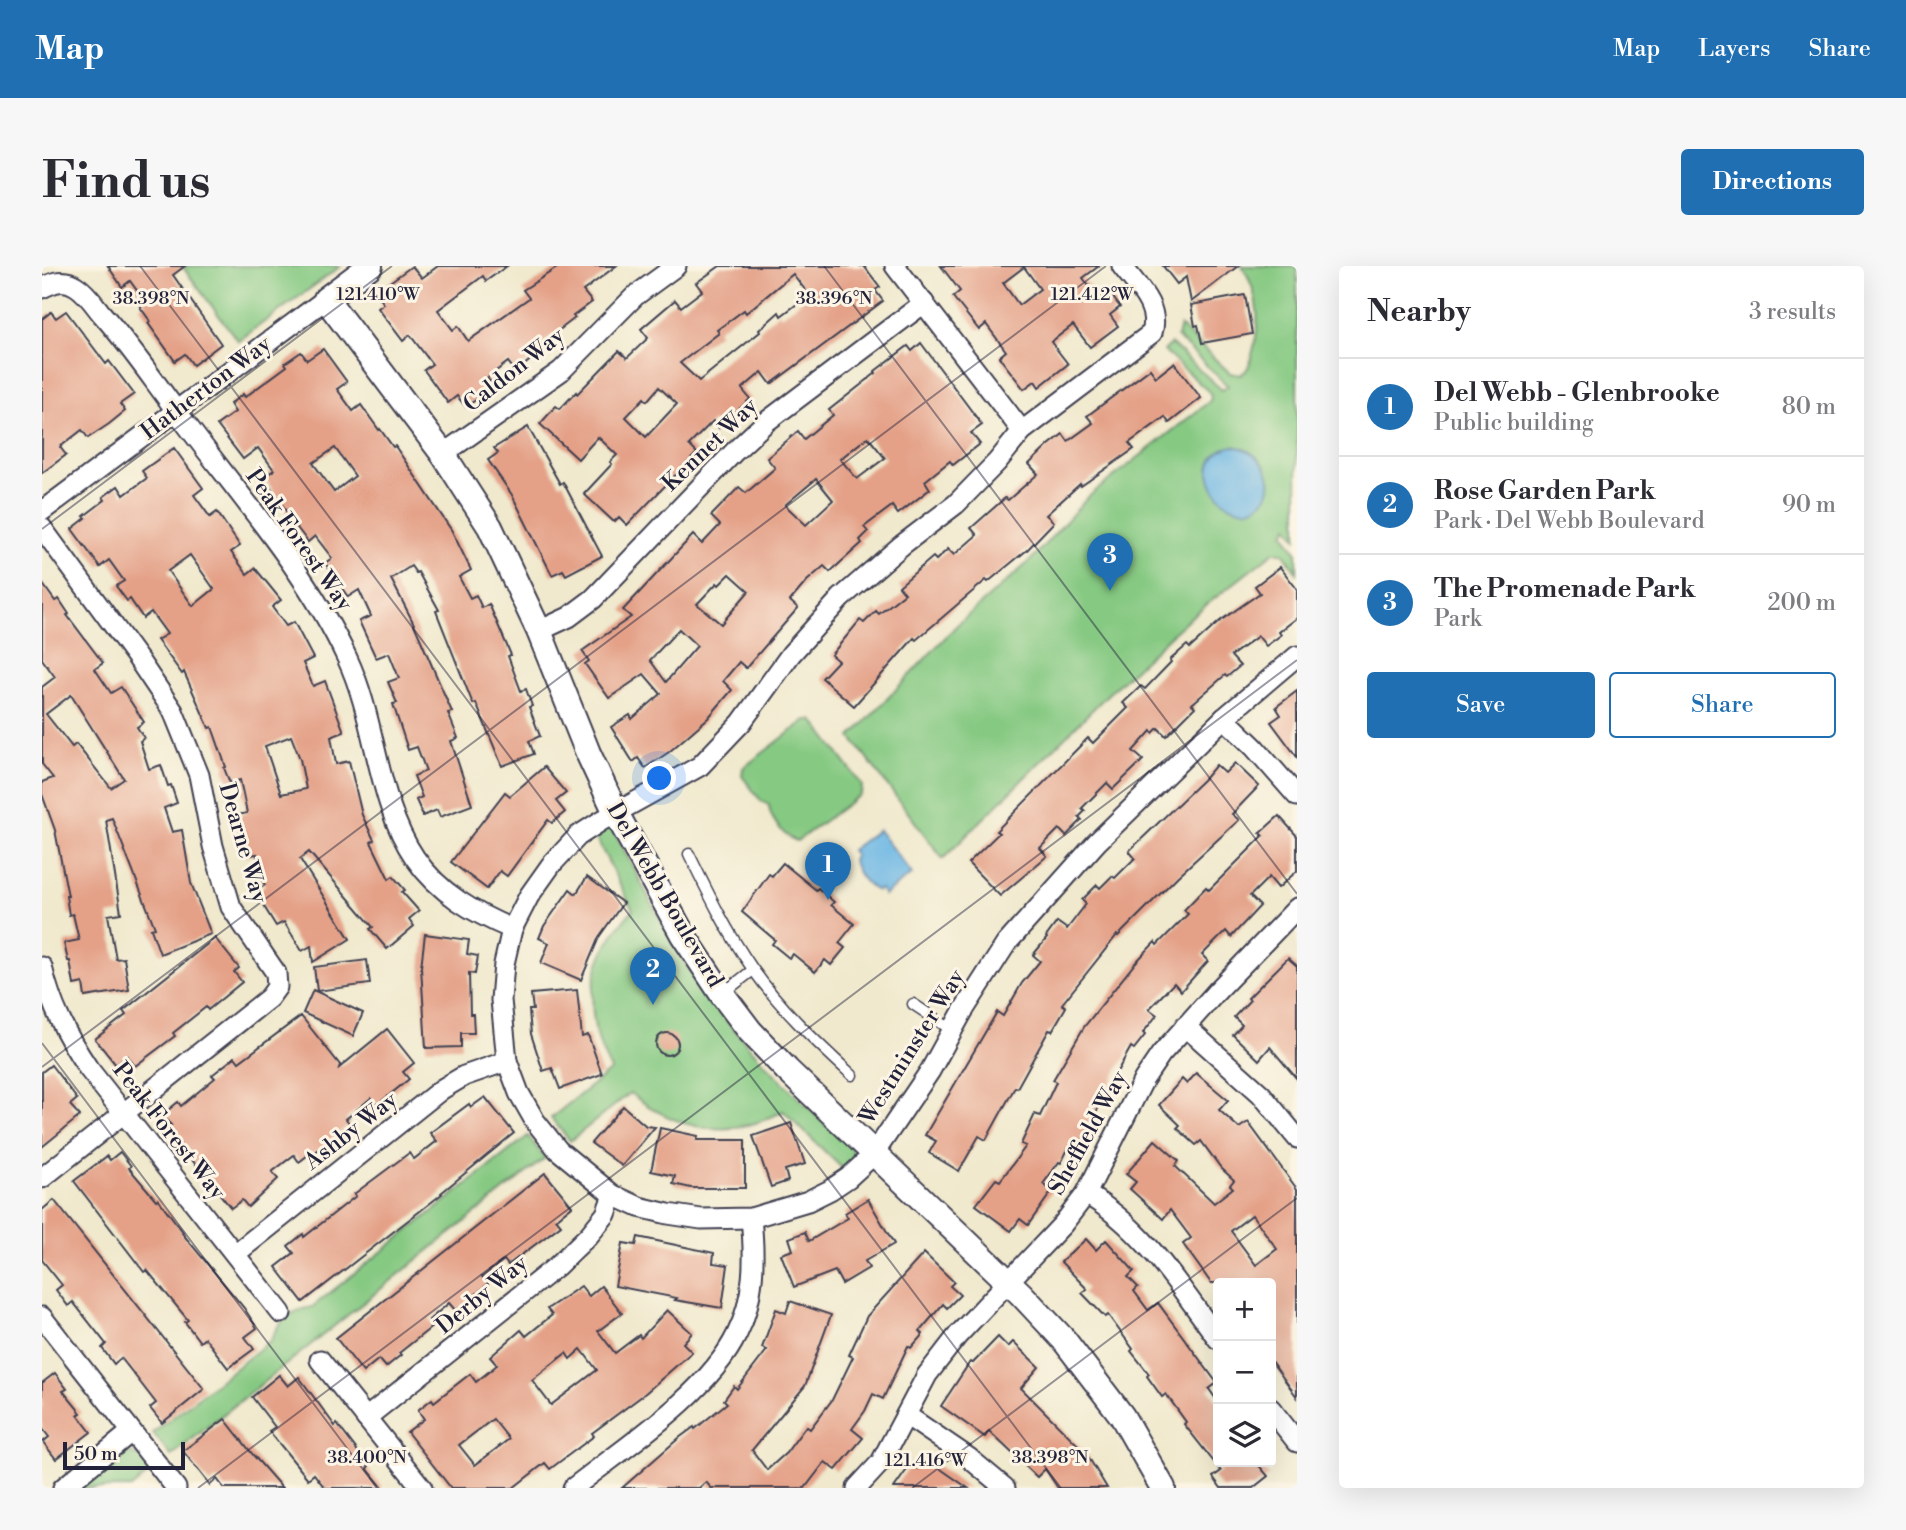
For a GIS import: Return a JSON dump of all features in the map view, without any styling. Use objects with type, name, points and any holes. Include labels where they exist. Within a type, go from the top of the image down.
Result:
[{"type":"street","name":"Hatherton Way","points":[[42,511],[370,266]]},
{"type":"street","name":"Caldon Way","points":[[443,454],[561,371],[635,296],[676,266]]},
{"type":"street","points":[[895,266],[1022,430]]},
{"type":"street","name":"Westminster Way","points":[[1122,266],[1154,311],[1152,333],[1022,430],[997,462],[956,504],[902,545],[841,598],[791,654],[741,723],[700,766],[578,836],[551,864],[512,929],[504,964],[501,1000],[507,1061],[519,1093],[535,1121],[558,1150],[612,1195],[639,1207],[668,1214],[702,1219],[751,1218],[808,1201],[848,1178],[873,1155],[930,1071],[952,1030],[1006,944],[1097,842],[1224,718],[1297,656]]},
{"type":"street","name":"Peak Forest Way","points":[[42,288],[53,282],[67,280],[80,287],[125,340],[297,572],[347,658],[368,712],[398,827],[415,858],[439,886],[469,910],[512,929]]},
{"type":"street","name":"Del Webb Boulevard","points":[[326,299],[443,454],[490,527],[539,631],[588,753],[616,813],[683,935],[722,994],[750,1031],[873,1155],[1009,1283],[1064,1340],[1116,1407],[1163,1488]]},
{"type":"street","name":"Kennet Way","points":[[539,631],[569,617],[593,599],[734,451],[766,422],[923,303]]},
{"type":"street","name":"Dearne Way","points":[[42,528],[173,711],[198,775],[213,846],[231,907],[276,972],[277,987],[269,998],[42,1178]]},
{"type":"street","points":[[1224,718],[1297,796]]},
{"type":"street","name":"Sheffield Way","points":[[857,1488],[881,1462],[927,1375],[958,1335],[1063,1224],[1086,1194],[1144,1079],[1161,1054],[1297,908]]},
{"type":"street","name":"Peak Forest Way","points":[[42,967],[48,991],[66,1035],[88,1068],[281,1312]]},
{"type":"street","points":[[1185,1026],[1261,1094],[1297,1138]]},
{"type":"street","name":"Ashby Way","points":[[235,1254],[442,1089],[464,1076],[507,1061]]},
{"type":"street","points":[[1086,1194],[1138,1234],[1213,1332]]},
{"type":"street","name":"Derby Way","points":[[366,1419],[557,1266],[589,1236],[606,1214],[612,1195]]},
{"type":"street","points":[[573,1488],[684,1400],[713,1373],[737,1334],[751,1294],[754,1240],[751,1218]]},
{"type":"street","points":[[42,1317],[176,1488]]},
{"type":"street","points":[[320,1360],[422,1488]]},
{"type":"street","points":[[906,1415],[969,1458],[1005,1488]]},
{"type":"street","points":[[1276,1415],[1297,1442]]},
{"type":"street","points":[[63,1488],[131,1433]]},
{"type":"street","name":"Del Webb Boulevard","points":[[1140,1445],[1175,1488]]},
{"type":"lane","points":[[689,854],[722,920],[753,970],[790,1015],[852,1075]]},
{"type":"lane","points":[[722,994],[753,970]]},
{"type":"lane","points":[[913,1004],[952,1030]]},
{"type":"green space","points":[[182,266],[341,266],[238,341]]},
{"type":"green space","points":[[1242,266],[1297,266],[1297,538],[1288,526],[1284,533],[1297,553],[1297,573],[1283,552],[1274,552],[1187,620],[1108,694],[943,859],[851,737],[957,625],[1030,561],[1088,497],[1210,401],[1211,395],[1208,391],[1164,351],[1171,344],[1222,390],[1228,386],[1177,337],[1180,326],[1230,373],[1240,375],[1246,370],[1254,346],[1257,310],[1252,287]]},
{"type":"green space","points":[[806,720],[813,720],[862,785],[861,794],[797,841],[778,827],[769,805],[761,801],[742,776],[743,768]]},
{"type":"green space","points":[[606,828],[612,829],[661,921],[708,997],[758,1057],[832,1131],[852,1145],[853,1160],[844,1170],[783,1111],[743,1126],[704,1128],[666,1116],[630,1093],[570,1141],[551,1118],[611,1070],[595,1028],[592,1007],[594,986],[606,947],[633,910],[594,834]]},
{"type":"green space","points":[[528,1136],[545,1158],[171,1456],[153,1433],[271,1340],[287,1318],[312,1307]]},
{"type":"green space","points":[[130,1453],[141,1457],[152,1471],[131,1488],[79,1488],[117,1457]]},
{"type":"water","points":[[1233,446],[1253,454],[1261,461],[1270,479],[1266,497],[1258,505],[1245,509],[1233,507],[1222,499],[1214,488],[1210,475],[1211,463],[1218,453]]},
{"type":"water","points":[[878,830],[912,874],[884,895],[880,889],[877,891],[861,878],[851,850]]},
{"type":"building","points":[[108,266],[185,266],[173,275],[221,344],[193,365],[185,354],[175,361],[140,307],[146,303],[130,281],[122,287]]},
{"type":"building","points":[[412,266],[422,278],[438,266],[507,266],[486,281],[483,276],[438,310],[453,330],[458,326],[468,341],[529,298],[523,290],[560,266],[616,266],[583,291],[592,302],[545,341],[548,345],[516,372],[508,362],[487,378],[494,386],[466,407],[457,396],[448,403],[424,370],[432,364],[410,335],[403,341],[378,308],[384,304],[376,292]]},
{"type":"building","points":[[720,266],[864,266],[880,287],[875,290],[883,301],[771,384],[762,372],[742,389],[750,399],[719,428],[713,421],[689,445],[697,453],[627,525],[619,517],[614,522],[584,494],[617,455],[598,437],[578,459],[540,424],[556,406],[560,409],[576,392],[577,394],[619,351],[627,358],[648,338],[641,329],[675,300],[681,307],[702,291],[696,283]],"holes":[[[793,274],[809,295],[781,316],[779,312],[759,330],[760,332],[699,381],[680,363],[719,333],[717,330],[744,310],[746,313]],[[659,387],[677,404],[646,437],[626,417],[644,398],[647,401]]]},
{"type":"building","points":[[941,266],[1099,266],[1083,278],[1099,299],[1109,292],[1120,307],[1110,315],[1118,326],[1090,347],[1073,325],[1051,342],[1068,364],[1039,387],[1035,381],[1024,389],[999,357],[1006,351],[986,324],[979,330],[953,297],[960,291]],"holes":[[[1024,267],[1040,289],[1019,305],[1003,283]]]},
{"type":"building","points":[[1163,266],[1238,266],[1191,302],[1186,277],[1177,284]]},
{"type":"building","points":[[1245,295],[1252,334],[1202,343],[1191,305]]},
{"type":"building","points":[[66,311],[106,364],[109,361],[134,394],[120,404],[125,411],[109,424],[88,438],[82,430],[60,447],[66,455],[42,473],[42,319],[51,312],[56,318]]},
{"type":"building","points":[[921,343],[982,425],[971,433],[980,444],[953,465],[950,461],[925,481],[930,489],[898,514],[892,506],[864,527],[868,532],[860,540],[862,543],[830,572],[824,566],[807,581],[790,601],[798,608],[746,668],[739,662],[723,681],[732,690],[708,718],[669,752],[645,768],[638,758],[633,762],[611,727],[630,715],[632,719],[661,694],[644,674],[609,698],[585,664],[589,661],[582,651],[631,617],[623,610],[693,535],[702,544],[720,525],[711,516],[739,487],[746,493],[775,468],[767,458],[798,431],[804,439],[833,415],[829,410],[876,373],[875,371],[908,346],[912,351]],"holes":[[[868,437],[885,458],[857,479],[840,459]],[[816,479],[833,500],[806,525],[785,505]],[[730,574],[749,591],[721,624],[697,604],[717,583],[719,585]],[[679,629],[697,646],[666,682],[650,660]]]},
{"type":"building","points":[[323,349],[347,382],[337,389],[353,411],[361,405],[393,447],[395,446],[452,531],[471,570],[459,577],[470,598],[476,595],[482,608],[489,604],[511,655],[508,656],[521,691],[526,689],[532,706],[529,707],[540,736],[529,741],[534,754],[502,766],[476,703],[473,704],[436,611],[439,610],[418,572],[411,566],[391,579],[452,712],[448,713],[458,738],[451,741],[472,805],[440,817],[437,810],[423,816],[416,800],[422,797],[414,776],[426,771],[417,747],[408,750],[393,704],[397,703],[388,682],[399,678],[389,653],[376,658],[359,621],[371,616],[359,590],[348,597],[325,563],[332,558],[315,536],[308,542],[298,529],[264,477],[274,470],[258,448],[243,459],[217,425],[235,412],[230,404],[243,394],[245,397],[287,366],[285,363],[301,352],[307,360]],"holes":[[[335,448],[355,476],[334,492],[313,463]]]},
{"type":"building","points":[[1174,363],[1201,398],[1169,423],[1165,417],[1129,443],[1134,449],[1081,486],[1080,484],[1046,515],[1054,522],[1027,550],[988,582],[986,580],[916,640],[914,638],[854,706],[822,678],[838,661],[831,655],[860,620],[864,623],[876,611],[879,614],[905,593],[899,586],[933,557],[936,560],[948,549],[954,555],[977,535],[971,528],[1038,474],[1029,464],[1049,445],[1063,434],[1068,441],[1093,423],[1087,416],[1150,369],[1156,377]]},
{"type":"building","points":[[528,427],[560,484],[563,482],[602,556],[566,575],[563,570],[552,575],[512,495],[488,460],[498,453],[494,448]]},
{"type":"building","points":[[174,448],[203,488],[194,495],[210,517],[217,512],[240,546],[231,552],[247,574],[255,568],[281,600],[272,607],[286,626],[294,622],[313,658],[303,663],[313,686],[325,681],[344,732],[331,737],[336,764],[349,761],[362,815],[374,840],[371,842],[389,879],[393,876],[405,890],[402,892],[419,911],[409,919],[414,926],[387,949],[370,929],[373,927],[309,852],[300,859],[350,939],[313,962],[311,946],[302,951],[284,922],[276,926],[255,892],[265,885],[260,877],[257,854],[244,856],[238,815],[247,813],[240,780],[230,783],[212,727],[209,728],[184,672],[182,674],[157,640],[167,634],[151,612],[143,618],[130,599],[127,601],[116,586],[124,581],[109,560],[100,567],[72,529],[105,500],[103,497],[118,486],[124,495],[147,478],[142,471]],"holes":[[[190,555],[214,589],[193,606],[168,571]],[[291,736],[300,759],[306,789],[281,794],[265,746]]]},
{"type":"building","points":[[1280,567],[1297,589],[1297,618],[1266,646],[1258,636],[1231,656],[1240,666],[1227,677],[1225,675],[1192,704],[1195,707],[1166,736],[1158,728],[1153,733],[1151,731],[1133,751],[1143,760],[1113,789],[1107,783],[1082,808],[1085,811],[1079,817],[1082,820],[1066,836],[1059,829],[1040,848],[1047,856],[1000,896],[968,863],[1088,738],[1093,743],[1128,708],[1123,703],[1141,686],[1145,689],[1187,645],[1190,648],[1220,621],[1260,593],[1255,586]]},
{"type":"building","points":[[42,583],[55,601],[59,599],[69,614],[67,615],[103,663],[95,669],[111,693],[121,687],[144,722],[137,727],[144,738],[140,741],[149,769],[161,765],[177,803],[164,808],[172,832],[182,830],[191,883],[211,934],[160,954],[151,929],[155,928],[112,818],[106,820],[121,913],[108,915],[116,959],[124,958],[129,990],[85,997],[83,983],[74,985],[64,943],[79,940],[73,914],[69,915],[68,896],[55,830],[42,794],[42,782],[53,778],[42,764],[42,687],[55,677],[42,659]],"holes":[[[71,695],[124,779],[111,788],[76,744],[72,747],[46,714]]]},
{"type":"building","points":[[1297,691],[1297,757],[1271,722],[1281,715],[1276,707]]},
{"type":"building","points":[[1235,763],[1259,786],[1232,814],[1239,820],[1117,935],[1062,1004],[1066,1007],[1052,1031],[1049,1030],[986,1140],[979,1136],[959,1171],[929,1153],[936,1141],[925,1135],[997,1012],[1003,1016],[1022,983],[1040,961],[1033,955],[1057,922],[1067,929],[1086,904],[1082,900],[1097,885],[1100,888],[1112,876],[1115,878],[1135,858],[1129,851],[1216,765],[1225,773]]},
{"type":"building","points":[[544,767],[566,793],[556,801],[565,812],[552,823],[548,820],[507,876],[500,871],[487,889],[451,862],[505,792],[510,796]]},
{"type":"building","points":[[1279,816],[1297,836],[1297,871],[1278,888],[1269,877],[1250,896],[1260,906],[1231,937],[1226,931],[1202,955],[1208,961],[1181,991],[1174,983],[1149,1009],[1157,1015],[1134,1049],[1131,1047],[1077,1153],[1068,1149],[1061,1163],[1059,1162],[1043,1184],[1052,1191],[1028,1225],[1020,1219],[1011,1231],[976,1205],[996,1179],[1000,1181],[1026,1146],[1021,1144],[1035,1114],[1040,1116],[1056,1082],[1053,1080],[1084,1027],[1136,962],[1188,914],[1184,910],[1206,887],[1209,890],[1263,836],[1260,833]]},
{"type":"building","points":[[783,863],[816,890],[818,888],[834,902],[831,905],[854,924],[839,943],[845,948],[831,965],[825,960],[815,972],[793,954],[789,958],[772,944],[775,940],[742,912],[769,874],[772,876]]},
{"type":"building","points":[[587,877],[623,903],[599,937],[581,980],[541,963],[549,943],[539,938],[544,926],[570,889],[576,894]]},
{"type":"building","points":[[425,934],[469,940],[467,954],[478,956],[475,974],[469,973],[470,1014],[473,1014],[474,1033],[461,1033],[461,1047],[426,1048],[421,967]]},
{"type":"building","points":[[215,938],[239,968],[234,972],[242,982],[208,1010],[206,1007],[173,1033],[175,1036],[135,1066],[127,1056],[116,1065],[95,1039],[126,1015],[123,1011]]},
{"type":"building","points":[[1288,958],[1297,966],[1297,1079],[1270,1047],[1259,1060],[1233,1035],[1242,1025],[1234,1017],[1250,1000],[1248,998]]},
{"type":"building","points":[[367,960],[370,984],[317,991],[314,967]]},
{"type":"building","points":[[313,990],[363,1013],[353,1036],[303,1013]]},
{"type":"building","points":[[577,990],[582,1037],[588,1035],[602,1074],[560,1089],[552,1068],[543,1071],[531,1034],[531,994]]},
{"type":"building","points":[[301,1016],[340,1065],[339,1068],[387,1029],[414,1063],[403,1072],[409,1079],[377,1105],[371,1098],[346,1119],[350,1124],[313,1154],[312,1152],[299,1162],[294,1155],[272,1172],[278,1179],[248,1207],[242,1200],[231,1208],[166,1128],[171,1125],[162,1115],[178,1102],[181,1106],[215,1078],[212,1075],[235,1057],[239,1062]]},
{"type":"building","points":[[667,1033],[675,1036],[678,1044],[675,1052],[667,1055],[659,1052],[656,1044],[659,1036]]},
{"type":"building","points":[[51,1065],[77,1099],[70,1105],[80,1116],[42,1147],[42,1072]]},
{"type":"building","points":[[1196,1073],[1228,1100],[1219,1110],[1239,1128],[1248,1122],[1297,1189],[1297,1397],[1276,1368],[1276,1278],[1213,1278],[1211,1283],[1183,1244],[1191,1238],[1170,1210],[1163,1219],[1130,1189],[1136,1182],[1126,1174],[1155,1140],[1179,1161],[1175,1166],[1214,1203],[1233,1188],[1230,1185],[1234,1180],[1221,1168],[1201,1141],[1196,1145],[1177,1128],[1180,1125],[1159,1105],[1182,1079],[1187,1084]],"holes":[[[1252,1215],[1277,1249],[1256,1265],[1231,1231]]]},
{"type":"building","points":[[485,1097],[514,1133],[442,1194],[303,1302],[276,1267],[294,1253],[288,1246],[303,1234],[304,1237],[356,1196],[354,1194],[409,1153],[414,1159],[437,1141],[430,1133],[469,1104],[471,1107]]},
{"type":"building","points":[[623,1106],[646,1126],[655,1127],[622,1166],[591,1143]]},
{"type":"building","points":[[791,1123],[805,1164],[785,1170],[788,1181],[771,1187],[753,1136]]},
{"type":"building","points":[[660,1128],[698,1136],[697,1140],[745,1140],[745,1188],[691,1188],[673,1184],[675,1176],[651,1171]]},
{"type":"building","points":[[120,1152],[131,1166],[129,1168],[156,1200],[158,1199],[257,1328],[245,1337],[254,1349],[228,1368],[205,1338],[200,1342],[185,1322],[188,1320],[147,1270],[144,1272],[74,1181],[107,1156],[110,1160]]},
{"type":"building","points":[[545,1173],[572,1206],[556,1219],[561,1225],[508,1265],[504,1260],[482,1277],[488,1284],[456,1311],[449,1303],[429,1320],[433,1326],[386,1367],[379,1359],[363,1372],[336,1338]]},
{"type":"building","points":[[868,1199],[894,1244],[865,1261],[869,1268],[842,1284],[835,1271],[794,1287],[781,1254],[793,1250],[789,1238],[805,1232],[809,1241],[848,1218],[845,1213]]},
{"type":"building","points":[[54,1200],[204,1389],[162,1423],[150,1408],[156,1403],[121,1358],[114,1364],[102,1348],[106,1344],[73,1302],[68,1306],[56,1290],[62,1285],[42,1260],[42,1210]]},
{"type":"building","points":[[638,1237],[714,1253],[713,1263],[728,1265],[722,1308],[615,1286],[623,1243],[636,1245]]},
{"type":"building","points":[[1086,1239],[1096,1250],[1106,1240],[1134,1271],[1128,1277],[1138,1287],[1134,1291],[1148,1310],[1158,1303],[1213,1378],[1213,1386],[1209,1389],[1213,1395],[1213,1461],[1184,1424],[1186,1422],[1166,1394],[1162,1397],[1131,1351],[1133,1349],[1108,1315],[1105,1317],[1082,1293],[1087,1289],[1061,1262]]},
{"type":"building","points":[[924,1253],[954,1282],[950,1286],[960,1295],[947,1308],[943,1304],[920,1331],[923,1334],[911,1348],[908,1346],[883,1399],[873,1394],[852,1429],[863,1438],[836,1470],[825,1462],[805,1488],[711,1488],[706,1482],[699,1488],[622,1488],[679,1438],[694,1427],[695,1429],[727,1403],[724,1400],[734,1386],[737,1389],[767,1350],[762,1348],[776,1309],[786,1313],[790,1301],[831,1315],[805,1386],[752,1450],[767,1470],[786,1453],[806,1426],[810,1429],[832,1400],[853,1357],[849,1355],[867,1316]]},
{"type":"building","points":[[581,1286],[589,1296],[601,1286],[622,1313],[598,1331],[615,1353],[639,1335],[641,1338],[667,1310],[692,1333],[683,1343],[692,1352],[642,1396],[592,1433],[594,1436],[550,1469],[545,1463],[513,1488],[451,1488],[407,1432],[424,1419],[418,1410],[432,1399],[434,1402],[470,1374],[476,1382],[497,1365],[490,1357],[521,1330],[526,1336],[552,1315],[547,1309]],"holes":[[[581,1349],[597,1370],[551,1405],[532,1380],[566,1353],[570,1359]],[[493,1419],[509,1439],[475,1465],[459,1445]]]},
{"type":"building","points":[[998,1337],[1008,1347],[1013,1342],[1039,1367],[1021,1388],[1086,1453],[1107,1488],[1058,1488],[1045,1469],[1037,1477],[989,1431],[985,1437],[941,1406],[970,1362],[973,1363]]},
{"type":"building","points":[[55,1373],[67,1389],[63,1391],[81,1413],[78,1415],[91,1432],[56,1459],[43,1442],[49,1437],[42,1428],[42,1383]]},
{"type":"building","points":[[279,1375],[288,1386],[299,1377],[369,1466],[367,1468],[383,1488],[325,1488],[314,1474],[308,1479],[269,1431],[275,1427],[252,1397]]},
{"type":"building","points":[[225,1419],[282,1488],[224,1488],[217,1479],[210,1485],[183,1451]]},
{"type":"building","points":[[927,1459],[968,1488],[894,1488],[911,1464],[919,1469]]},
{"type":"building","points":[[1218,1467],[1260,1467],[1268,1476],[1253,1488],[1221,1488],[1213,1477],[1221,1471]]},
{"type":"place","name":"The Promenade Park","points":[[1110,591]]},
{"type":"place","name":"Del Webb - Glenbrooke","points":[[828,900]]},
{"type":"place","name":"Rose Garden Park","points":[[653,1005]]}]
